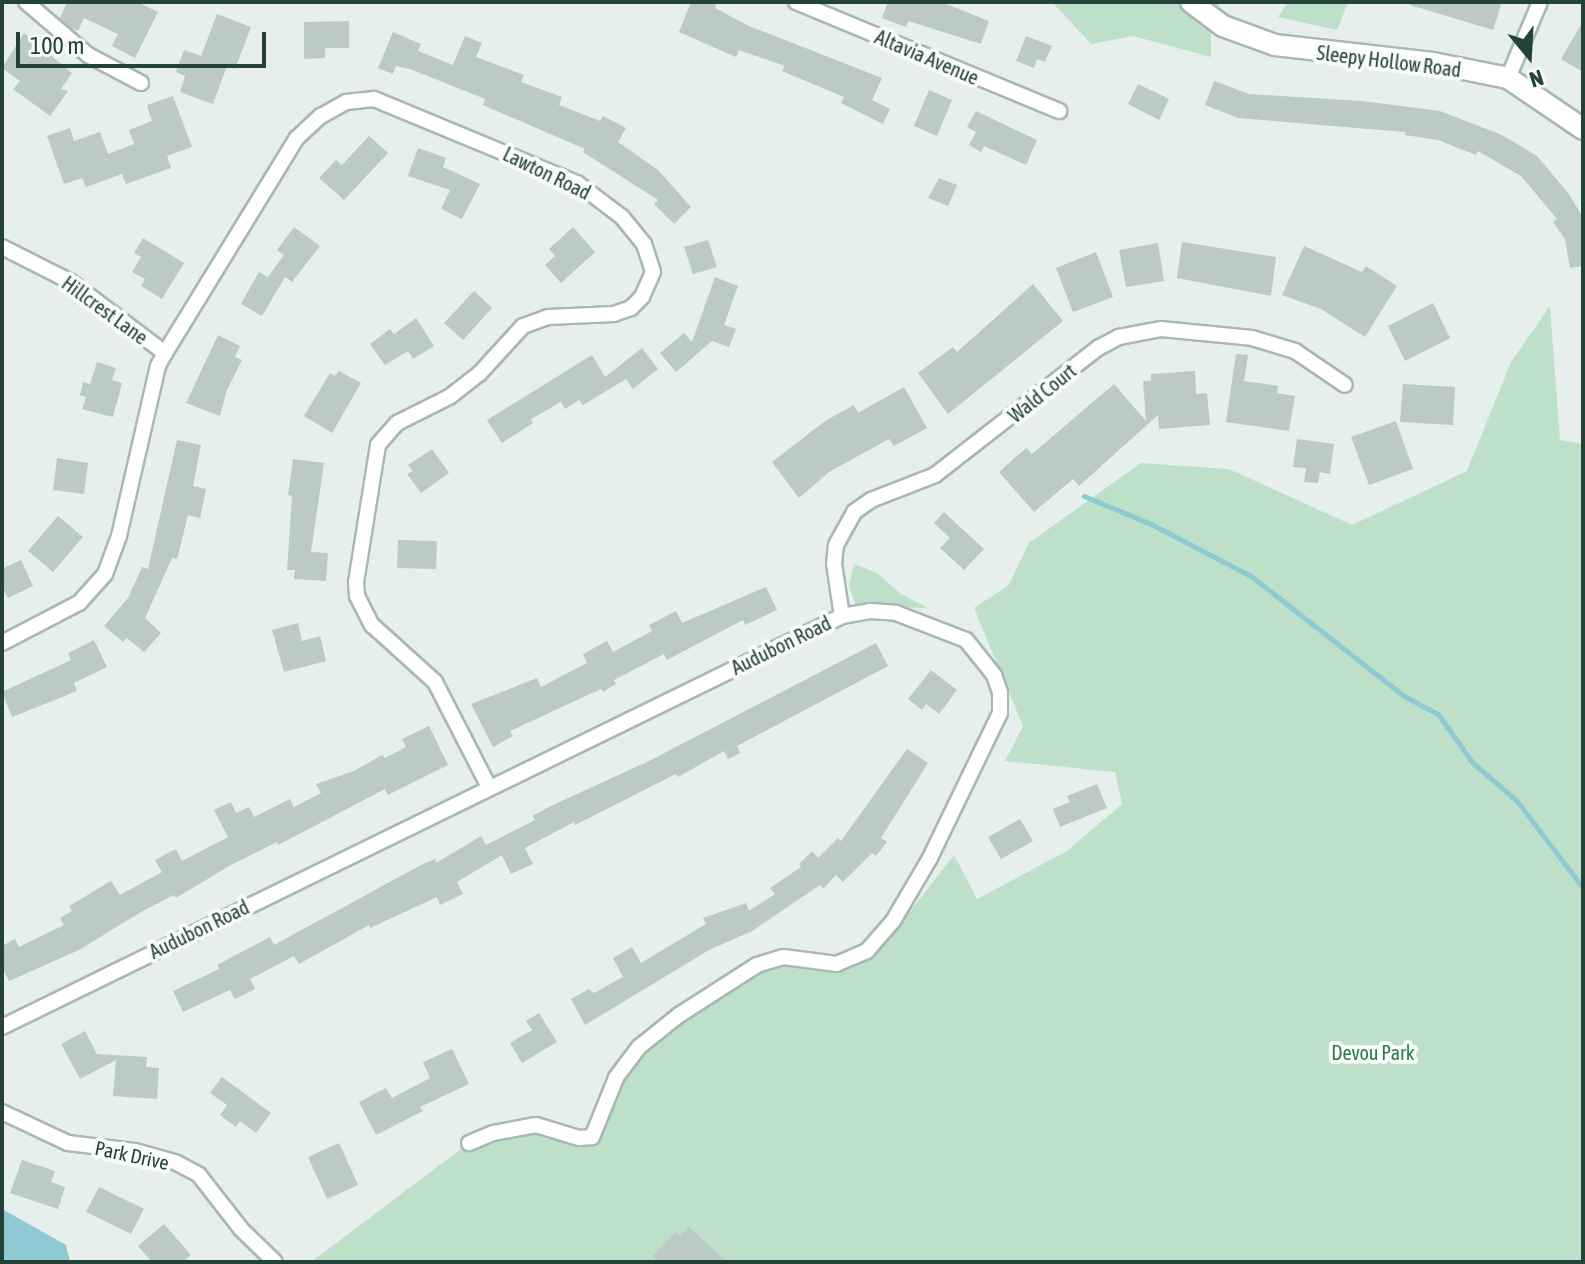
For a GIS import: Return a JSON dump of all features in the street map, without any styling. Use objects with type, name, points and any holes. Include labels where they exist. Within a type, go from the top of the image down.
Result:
[{"type":"main road","name":"Sleepy Hollow Road","points":[[1191,2],[1223,26],[1275,45],[1433,63],[1508,78],[1583,129]]},
{"type":"street","points":[[26,2],[88,55],[141,83]]},
{"type":"street","name":"Altavia Avenue","points":[[796,2],[1059,111]]},
{"type":"street","points":[[1508,78],[1540,2]]},
{"type":"street","name":"Lawton Road","points":[[2,643],[79,603],[105,574],[119,536],[158,366],[297,138],[321,116],[346,102],[363,99],[384,103],[577,183],[614,210],[644,244],[653,272],[642,297],[631,308],[614,314],[548,317],[523,326],[480,373],[449,397],[397,423],[378,445],[358,567],[357,596],[372,625],[435,682],[489,787]]},
{"type":"street","name":"Hillcrest Lane","points":[[2,247],[71,282],[165,353]]},
{"type":"street","name":"Wald Court","points":[[842,616],[834,564],[836,545],[854,512],[871,500],[935,475],[1098,348],[1119,337],[1161,329],[1252,338],[1295,351],[1345,385]]},
{"type":"street","name":"Audubon Road","points":[[2,1027],[842,616],[870,611],[896,613],[966,640],[994,675],[1000,692],[1000,713],[930,858],[893,921],[867,951],[837,964],[783,957],[757,965],[679,1015],[639,1047],[616,1078],[592,1137],[579,1138],[536,1125],[493,1133],[469,1143]]},
{"type":"street","name":"Park Drive","points":[[2,1112],[68,1143],[135,1151],[175,1162],[199,1175],[241,1229],[275,1262]]},
{"type":"green space","points":[[1052,2],[1221,2],[1211,18],[1211,57],[1133,36],[1091,44]]},
{"type":"green space","points":[[1288,2],[1348,2],[1337,30],[1278,17]]},
{"type":"green space","name":"Devou Park","points":[[1550,306],[1560,440],[1583,444],[1583,1262],[311,1262],[469,1143],[521,1126],[592,1137],[616,1078],[679,1015],[783,957],[837,964],[876,955],[954,855],[977,899],[1067,851],[1122,804],[1115,772],[1005,761],[1023,726],[974,608],[1009,585],[1029,543],[1141,463],[1229,469],[1352,525],[1467,471],[1511,362]]},
{"type":"green space","points":[[854,564],[877,573],[901,594],[928,608],[856,606],[849,586]]},
{"type":"water","points":[[2,1209],[66,1245],[70,1262],[2,1262]]},
{"type":"building","points":[[67,2],[137,2],[158,12],[135,58],[112,46],[118,34],[84,18],[78,31],[71,28],[60,18]]},
{"type":"building","points":[[691,2],[717,2],[715,8],[749,26],[882,78],[872,100],[890,109],[883,124],[841,103],[844,97],[782,71],[785,66],[739,50],[736,57],[679,32]]},
{"type":"building","points":[[888,2],[941,2],[989,21],[981,44],[908,21],[906,27],[882,18]]},
{"type":"building","points":[[1411,2],[1502,2],[1493,30],[1410,5]]},
{"type":"building","points":[[217,14],[251,27],[235,69],[227,66],[213,104],[180,92],[185,76],[176,72],[184,50],[201,56]]},
{"type":"building","points":[[349,21],[349,48],[325,48],[325,58],[304,59],[304,22]]},
{"type":"building","points":[[1583,21],[1583,72],[1561,59]]},
{"type":"building","points":[[393,32],[421,44],[418,51],[453,65],[465,36],[482,43],[476,57],[524,75],[521,82],[562,97],[559,105],[600,121],[603,116],[626,128],[618,142],[658,170],[691,207],[674,224],[654,204],[658,200],[583,152],[585,149],[483,105],[485,99],[410,69],[396,66],[393,74],[378,68]]},
{"type":"building","points":[[24,33],[72,73],[61,89],[68,91],[50,116],[13,89],[20,81],[2,68]]},
{"type":"building","points":[[1026,36],[1052,46],[1045,62],[1037,59],[1034,68],[1016,61]]},
{"type":"building","points":[[1214,81],[1249,94],[1362,101],[1440,111],[1502,135],[1537,156],[1568,193],[1583,217],[1583,266],[1570,268],[1565,239],[1553,222],[1557,219],[1521,176],[1478,151],[1476,155],[1438,140],[1405,135],[1405,132],[1238,118],[1205,105]]},
{"type":"building","points":[[1138,84],[1169,99],[1159,120],[1128,104]]},
{"type":"building","points":[[929,90],[952,100],[937,136],[914,126]]},
{"type":"building","points":[[173,96],[192,147],[167,156],[171,168],[126,184],[122,174],[86,187],[82,178],[64,184],[47,136],[70,128],[74,141],[100,132],[108,154],[134,144],[129,130],[152,121],[147,105]]},
{"type":"building","points":[[976,111],[1037,140],[1026,165],[984,146],[981,152],[969,145],[976,132],[967,127]]},
{"type":"building","points":[[369,136],[388,153],[344,200],[319,178],[336,160],[342,165]]},
{"type":"building","points":[[418,148],[446,158],[443,167],[480,184],[462,219],[441,209],[450,190],[408,176]]},
{"type":"building","points":[[939,178],[957,185],[948,206],[928,198]]},
{"type":"building","points":[[294,227],[320,246],[292,282],[285,277],[262,316],[241,304],[259,272],[268,277],[284,255],[277,250]]},
{"type":"building","points":[[573,227],[595,252],[561,283],[545,265],[555,256],[549,249]]},
{"type":"building","points":[[143,238],[184,263],[162,299],[141,286],[145,279],[132,272],[141,257],[134,253]]},
{"type":"building","points":[[708,240],[717,267],[693,274],[684,247]]},
{"type":"building","points":[[1182,242],[1276,257],[1271,296],[1177,278]]},
{"type":"building","points":[[1158,243],[1164,281],[1126,287],[1119,250]]},
{"type":"building","points":[[1304,246],[1362,272],[1366,266],[1397,286],[1365,337],[1321,309],[1282,295]]},
{"type":"building","points":[[1096,252],[1113,297],[1073,312],[1056,268]]},
{"type":"building","points":[[715,277],[738,286],[724,325],[736,329],[729,347],[712,341],[676,372],[660,353],[684,333],[692,342]]},
{"type":"building","points":[[1033,284],[1063,321],[948,414],[918,373],[953,347],[957,352]]},
{"type":"building","points":[[474,291],[492,308],[463,340],[444,323]]},
{"type":"building","points":[[1433,303],[1450,338],[1405,361],[1388,326]]},
{"type":"building","points":[[416,318],[434,346],[413,359],[408,351],[385,365],[370,344],[390,329],[394,334]]},
{"type":"building","points":[[218,335],[240,346],[235,357],[242,360],[227,390],[220,416],[186,403]]},
{"type":"building","points":[[642,348],[658,369],[633,389],[626,379],[583,405],[579,400],[565,409],[561,402],[531,419],[533,423],[502,443],[487,420],[592,355],[605,377]]},
{"type":"building","points":[[1236,354],[1248,355],[1244,381],[1278,386],[1277,393],[1295,396],[1289,431],[1226,422]]},
{"type":"building","points":[[97,362],[116,368],[112,380],[122,383],[113,417],[82,409],[86,397],[80,395],[83,382],[90,384]]},
{"type":"building","points":[[339,371],[361,383],[332,433],[304,416],[330,373],[335,376]]},
{"type":"building","points":[[1195,371],[1196,394],[1207,393],[1210,425],[1159,429],[1158,415],[1079,486],[1073,479],[1034,512],[999,472],[1026,448],[1032,454],[1114,384],[1146,421],[1143,381],[1151,381],[1151,374]]},
{"type":"building","points":[[1403,384],[1455,387],[1453,425],[1400,422]]},
{"type":"building","points":[[904,387],[927,428],[894,446],[889,439],[829,472],[799,498],[772,462],[825,421],[854,405],[858,413]]},
{"type":"building","points":[[1396,421],[1413,469],[1369,485],[1351,437]]},
{"type":"building","points":[[1297,439],[1334,444],[1330,474],[1320,472],[1318,483],[1304,482],[1306,468],[1293,467]]},
{"type":"building","points":[[177,440],[201,445],[193,486],[206,489],[200,518],[188,515],[177,559],[172,558],[145,618],[161,633],[144,652],[127,638],[123,642],[104,626],[128,598],[142,567],[148,569]]},
{"type":"building","points":[[432,449],[449,473],[421,493],[407,474],[413,471],[408,465]]},
{"type":"building","points":[[57,458],[88,463],[84,494],[53,490]]},
{"type":"building","points":[[293,459],[324,463],[311,552],[328,553],[326,581],[294,579],[295,570],[287,570],[292,496],[288,495]]},
{"type":"building","points":[[944,512],[984,549],[964,570],[940,548],[950,538],[934,523]]},
{"type":"building","points":[[58,516],[83,537],[53,572],[28,551]]},
{"type":"building","points":[[398,540],[437,541],[436,569],[397,568]]},
{"type":"building","points":[[21,560],[33,586],[8,598],[2,586],[2,569]]},
{"type":"building","points":[[766,587],[777,610],[745,625],[743,620],[667,660],[664,654],[614,680],[616,684],[603,692],[601,689],[510,731],[513,736],[493,747],[471,704],[537,678],[541,687],[587,663],[583,654],[607,641],[613,652],[652,631],[649,625],[676,611],[682,623]]},
{"type":"building","points":[[298,623],[302,641],[320,636],[326,661],[284,672],[272,630]]},
{"type":"building","points":[[94,640],[107,667],[74,683],[77,691],[12,717],[2,692],[71,660],[68,653]]},
{"type":"building","points":[[876,643],[888,666],[737,746],[740,753],[728,759],[724,751],[678,777],[676,774],[525,848],[533,864],[511,874],[502,855],[457,882],[463,894],[440,905],[437,897],[370,928],[369,925],[299,964],[294,956],[250,979],[255,989],[235,999],[230,990],[183,1012],[173,991],[219,969],[217,965],[270,937],[274,945],[421,865],[435,859],[436,863],[481,836],[486,845],[535,820],[532,816],[553,805],[649,761]]},
{"type":"building","points":[[931,670],[957,690],[939,714],[926,704],[922,710],[908,699]]},
{"type":"building","points":[[429,726],[448,765],[388,795],[385,789],[278,845],[277,842],[176,898],[174,895],[141,912],[79,950],[9,981],[2,967],[2,946],[15,939],[19,947],[64,925],[60,918],[72,911],[69,906],[111,881],[120,895],[162,872],[155,860],[176,849],[182,861],[228,837],[214,810],[231,802],[236,813],[249,807],[254,817],[290,799],[294,807],[321,793],[316,784],[354,771],[382,755],[385,758],[406,747],[402,739]]},
{"type":"building","points":[[907,749],[928,763],[881,838],[887,842],[876,856],[872,853],[843,882],[836,875],[823,889],[820,885],[752,931],[709,950],[585,1025],[571,999],[589,989],[594,993],[623,977],[613,958],[632,947],[641,963],[706,924],[703,918],[746,903],[749,911],[775,894],[770,888],[801,867],[799,864],[812,851],[818,858],[838,838],[841,841]]},
{"type":"building","points":[[1097,784],[1107,808],[1060,827],[1053,809],[1070,802],[1067,796]]},
{"type":"building","points":[[1020,819],[1033,841],[1001,859],[988,837]]},
{"type":"building","points":[[539,1013],[557,1042],[522,1063],[510,1043],[532,1030],[526,1021]]},
{"type":"building","points":[[85,1031],[97,1054],[147,1057],[146,1067],[159,1068],[157,1099],[113,1096],[116,1060],[80,1079],[61,1044]]},
{"type":"building","points":[[452,1049],[469,1084],[420,1107],[423,1111],[376,1135],[359,1102],[386,1088],[392,1098],[430,1078],[423,1062]]},
{"type":"building","points":[[222,1077],[271,1113],[256,1133],[240,1121],[236,1127],[220,1115],[227,1105],[210,1093]]},
{"type":"building","points":[[339,1143],[358,1185],[327,1199],[308,1157]]},
{"type":"building","points":[[22,1160],[55,1171],[51,1182],[65,1187],[58,1209],[10,1193]]},
{"type":"building","points":[[99,1187],[144,1209],[131,1234],[86,1212]]},
{"type":"building","points":[[164,1224],[191,1255],[183,1262],[152,1262],[138,1246]]},
{"type":"building","points":[[689,1227],[727,1262],[659,1262],[653,1256],[676,1231],[680,1236]]},
{"type":"waterway","points":[[1084,496],[1151,524],[1251,576],[1404,696],[1438,714],[1472,762],[1517,801],[1583,888]]}]
